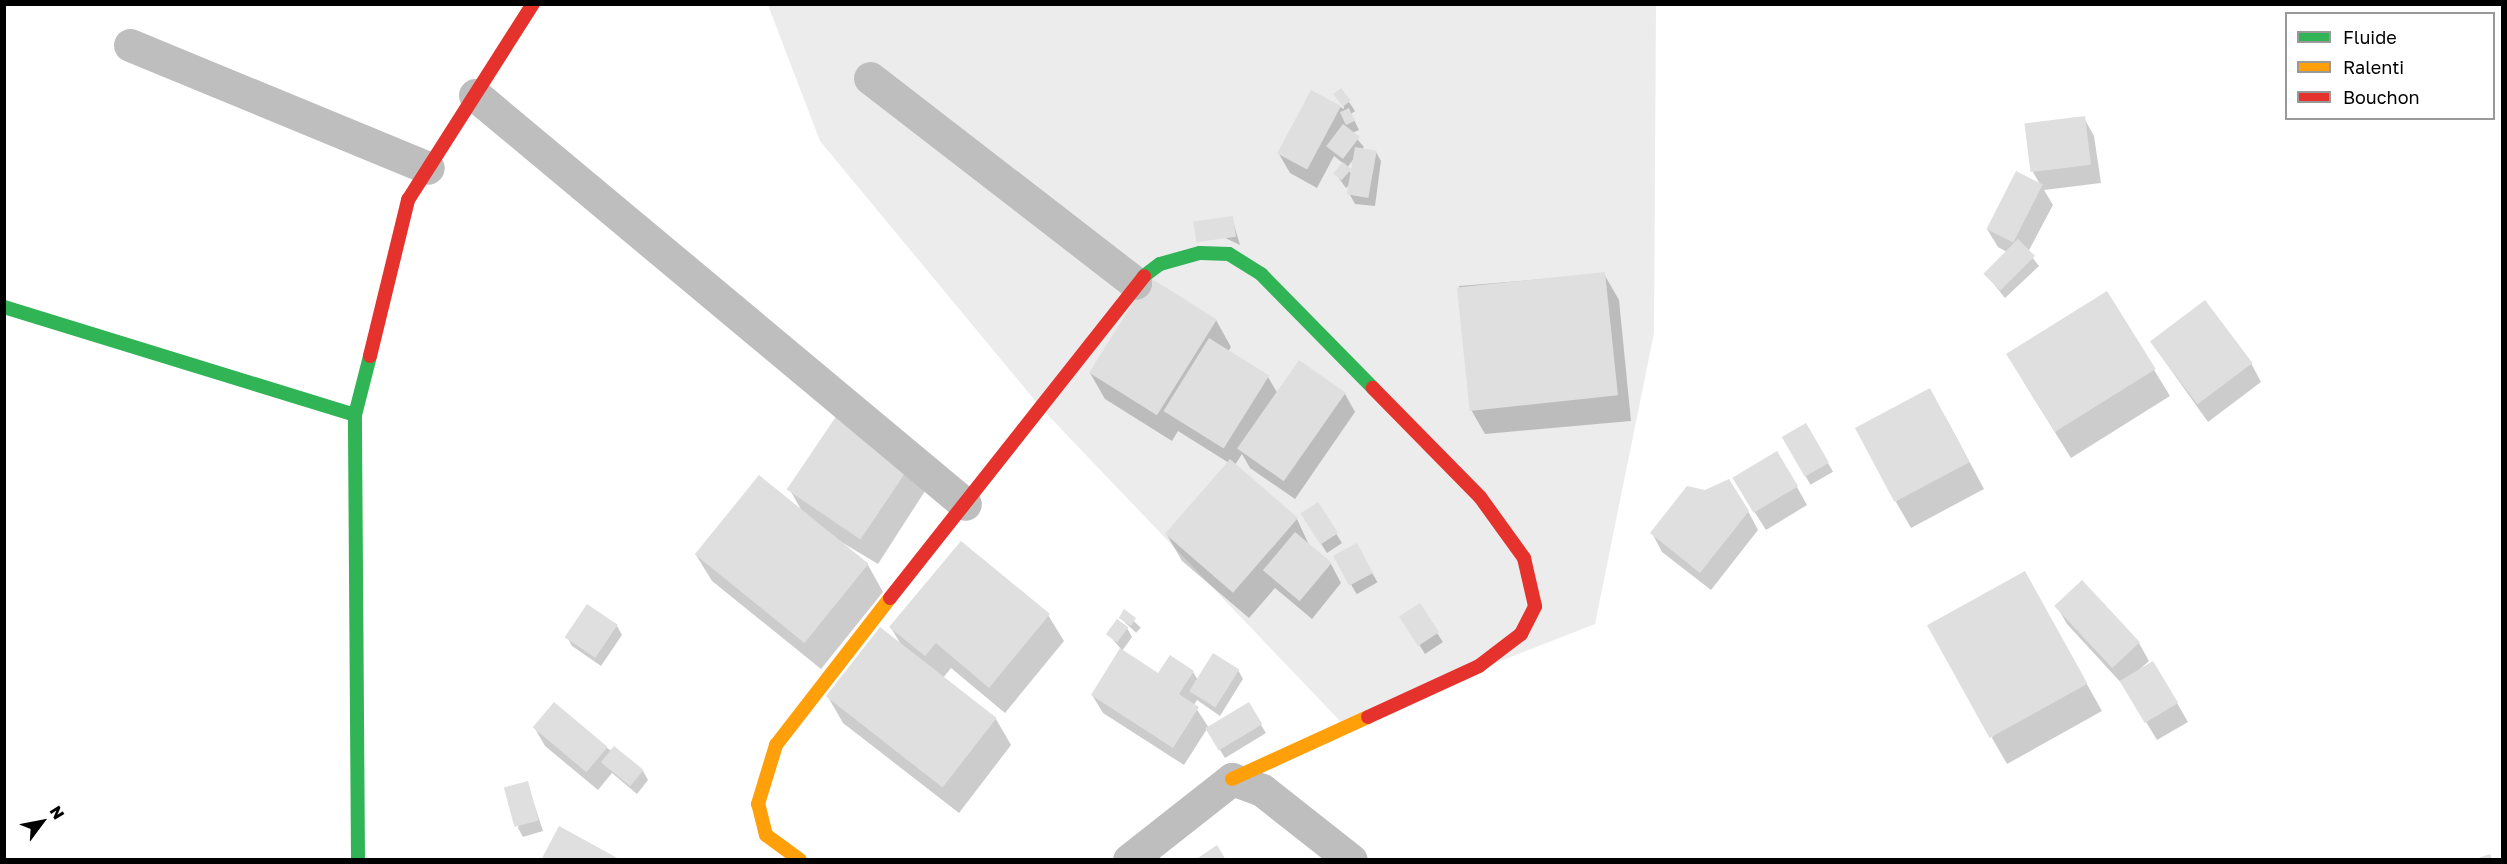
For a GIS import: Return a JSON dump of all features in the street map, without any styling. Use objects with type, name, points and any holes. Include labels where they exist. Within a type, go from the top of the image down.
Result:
[{"type":"street","points":[[358,860],[356,415],[408,200],[533,4]]},
{"type":"street","points":[[130,45],[428,168]]},
{"type":"street","points":[[870,78],[1135,283]]},
{"type":"street","points":[[475,95],[965,504]]},
{"type":"street","points":[[800,860],[766,835],[758,804],[776,745],[1135,283],[1160,264],[1200,253],[1229,254],[1261,274],[1480,497],[1524,558],[1535,606],[1521,634],[1479,666],[1232,778],[1129,860]]},
{"type":"street","points":[[4,307],[356,415]]},
{"type":"street","points":[[1232,778],[1262,790],[1351,860]]},
{"type":"shaded area","points":[[768,5],[1656,5],[1654,333],[1595,624],[1342,723],[1042,409],[820,141]]},
{"type":"building","points":[[1341,88],[1351,101],[1343,107],[1333,94]]},
{"type":"building","points":[[1311,90],[1341,106],[1307,170],[1277,154]]},
{"type":"building","points":[[1349,108],[1355,121],[1346,125],[1340,112]]},
{"type":"building","points":[[2085,116],[2091,165],[2030,172],[2024,123]]},
{"type":"building","points":[[1343,124],[1360,137],[1343,159],[1326,146]]},
{"type":"building","points":[[1355,147],[1377,151],[1368,198],[1347,194]]},
{"type":"building","points":[[1343,162],[1351,169],[1341,181],[1333,173]]},
{"type":"building","points":[[2016,171],[2043,185],[2013,243],[1986,229]]},
{"type":"building","points":[[1233,216],[1236,237],[1196,242],[1193,222]]},
{"type":"building","points":[[2018,239],[2035,256],[2000,291],[1983,274]]},
{"type":"building","points":[[1605,272],[1618,395],[1470,411],[1457,288]]},
{"type":"building","points":[[1149,277],[1217,319],[1157,415],[1089,373]]},
{"type":"building","points":[[2107,291],[2156,369],[2055,432],[2006,354]]},
{"type":"building","points":[[2205,300],[2253,363],[2197,405],[2150,342]]},
{"type":"building","points":[[1209,338],[1269,376],[1224,449],[1163,411]]},
{"type":"building","points":[[1299,360],[1346,393],[1284,481],[1237,448]]},
{"type":"building","points":[[1930,388],[1969,462],[1894,502],[1855,428]]},
{"type":"building","points":[[837,415],[911,465],[860,539],[787,490]]},
{"type":"building","points":[[1806,423],[1829,463],[1805,477],[1782,437]]},
{"type":"building","points":[[1777,451],[1798,486],[1754,513],[1732,478]]},
{"type":"building","points":[[1230,459],[1298,518],[1233,593],[1165,534]]},
{"type":"building","points":[[759,475],[869,564],[804,643],[695,554]]},
{"type":"building","points":[[1729,479],[1749,511],[1700,573],[1650,533],[1687,486],[1705,490]]},
{"type":"building","points":[[1318,502],[1338,533],[1321,544],[1300,513]]},
{"type":"building","points":[[1295,532],[1332,563],[1300,601],[1263,570]]},
{"type":"building","points":[[961,541],[1050,614],[989,688],[936,643],[925,656],[889,627]]},
{"type":"building","points":[[1357,543],[1373,573],[1349,586],[1333,556]]},
{"type":"building","points":[[2025,571],[2088,684],[1990,738],[1927,625]]},
{"type":"building","points":[[2082,580],[2140,642],[2112,668],[2054,606]]},
{"type":"building","points":[[1420,603],[1439,632],[1418,646],[1399,617]]},
{"type":"building","points":[[587,604],[618,625],[595,658],[565,637]]},
{"type":"building","points":[[1124,609],[1136,618],[1131,626],[1119,618]]},
{"type":"building","points":[[1117,619],[1128,627],[1117,643],[1106,634]]},
{"type":"building","points":[[880,627],[997,718],[942,787],[826,696]]},
{"type":"building","points":[[1120,648],[1158,673],[1170,655],[1194,671],[1179,694],[1199,707],[1173,748],[1091,695]]},
{"type":"building","points":[[1213,653],[1239,669],[1215,708],[1189,691]]},
{"type":"building","points":[[2153,661],[2178,703],[2145,723],[2120,681]]},
{"type":"building","points":[[554,702],[608,747],[586,772],[533,727]]},
{"type":"building","points":[[1249,702],[1262,724],[1219,751],[1205,728]]},
{"type":"building","points":[[614,746],[644,770],[630,786],[601,762]]},
{"type":"building","points":[[528,781],[539,821],[514,827],[504,787]]},
{"type":"building","points":[[559,826],[621,860],[541,860]]},
{"type":"building","points":[[1217,845],[1226,860],[1195,860]]},
{"type":"building","points":[[2490,854],[2492,860],[2475,860],[2475,859]]},
{"type":"traffic: fast","points":[[1144,276],[1160,264],[1200,253],[1229,254],[1261,274],[1373,388]]},
{"type":"traffic: fast","points":[[4,307],[355,415]]},
{"type":"traffic: fast","points":[[358,860],[355,415],[370,356]]},
{"type":"traffic: slow","points":[[800,860],[766,835],[758,804],[776,745],[890,598]]},
{"type":"traffic: slow","points":[[1232,779],[1368,717]]},
{"type":"traffic: jam","points":[[370,356],[408,200],[533,4]]},
{"type":"traffic: jam","points":[[890,598],[1144,276]]},
{"type":"traffic: jam","points":[[1368,717],[1479,666],[1521,634],[1535,606],[1524,558],[1480,497],[1373,388]]}]
